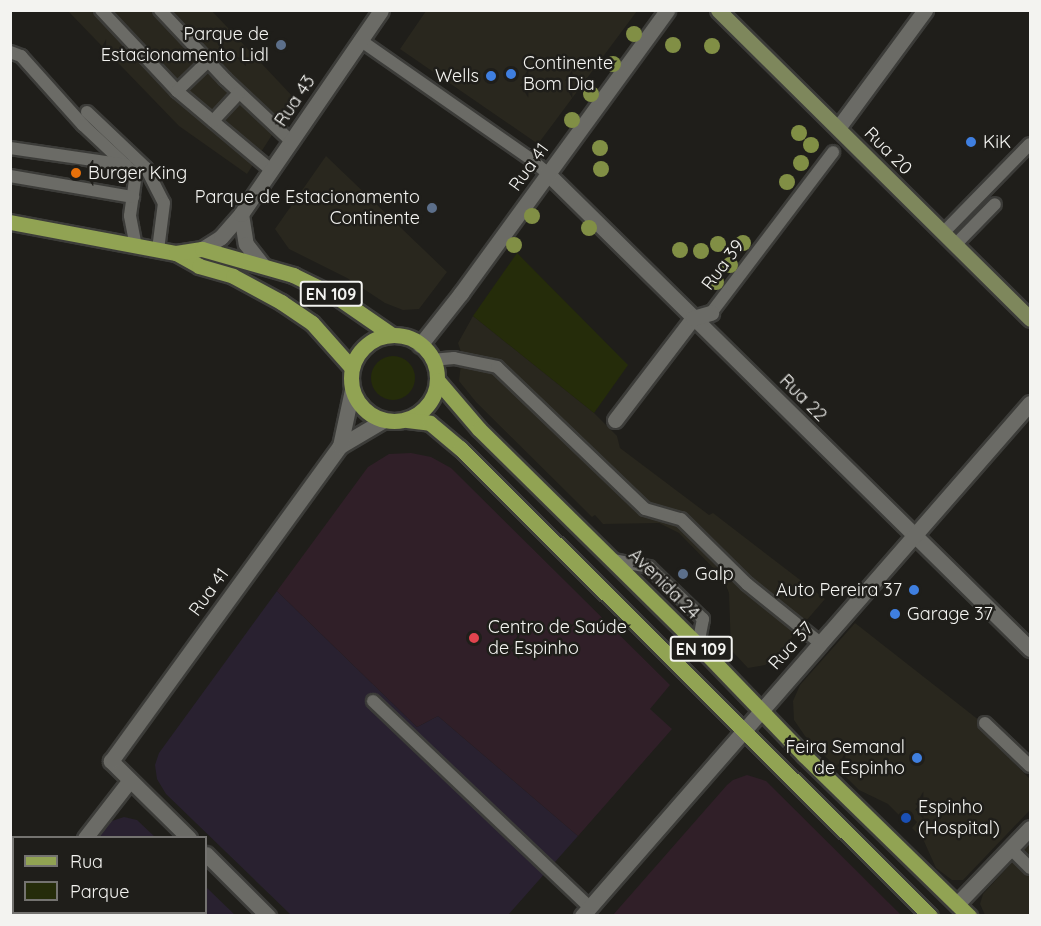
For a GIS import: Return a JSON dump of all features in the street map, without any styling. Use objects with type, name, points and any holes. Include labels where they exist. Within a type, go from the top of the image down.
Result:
[{"type":"main road","name":"Rua 20","points":[[718,10],[1030,319]]},
{"type":"main road","points":[[10,222],[176,254],[202,249]]},
{"type":"main road","name":"EN 109","points":[[202,249],[293,275],[334,295],[392,335],[411,339],[420,345]]},
{"type":"main road","name":"EN 109","points":[[176,254],[199,266],[233,276],[281,302],[312,323],[352,368]]},
{"type":"main road","points":[[384,420],[365,410],[352,390],[352,368],[363,348],[373,341],[392,335]]},
{"type":"main road","name":"Avenida 24","points":[[420,345],[432,360],[437,380],[479,429],[969,915]]},
{"type":"main road","points":[[407,420],[426,407],[432,399],[437,380]]},
{"type":"main road","name":"EN 109","points":[[384,420],[430,423],[460,448],[930,915]]},
{"type":"street","name":"Rua 43","points":[[202,249],[221,237],[241,214],[381,10]]},
{"type":"street","name":"Rua 41","points":[[420,345],[667,10]]},
{"type":"street","points":[[838,128],[925,10]]},
{"type":"street","name":"Rua 22","points":[[548,174],[1030,649]]},
{"type":"street","points":[[241,214],[246,244],[263,266]]},
{"type":"street","name":"Rua 39","points":[[693,318],[711,314]]},
{"type":"street","points":[[615,420],[693,318]]},
{"type":"street","name":"Rua 41","points":[[340,446],[352,390]]},
{"type":"street","name":"Rua 37","points":[[586,911],[1030,403]]},
{"type":"street","name":"Rua 41","points":[[130,780],[111,761],[340,446],[384,420]]},
{"type":"street","points":[[86,836],[130,780],[188,836]]},
{"type":"street","points":[[957,904],[1030,828]]},
{"type":"street","points":[[207,855],[268,915]]},
{"type":"lane","points":[[101,10],[177,91],[271,170]]},
{"type":"lane","points":[[160,10],[239,93],[291,141]]},
{"type":"lane","points":[[360,40],[532,160],[548,174]]},
{"type":"lane","points":[[10,52],[21,57],[83,125],[126,165],[135,180],[130,216],[136,246]]},
{"type":"lane","points":[[177,91],[208,61]]},
{"type":"lane","points":[[213,122],[239,93]]},
{"type":"lane","points":[[87,112],[146,168],[164,203],[158,250]]},
{"type":"lane","points":[[943,233],[1030,144]]},
{"type":"lane","points":[[10,148],[126,165]]},
{"type":"lane","name":"Rua 39","points":[[711,314],[833,152]]},
{"type":"lane","points":[[10,176],[133,197]]},
{"type":"lane","points":[[955,245],[995,204]]},
{"type":"lane","points":[[432,360],[453,358],[497,366],[645,509],[681,519],[747,584],[820,643]]},
{"type":"lane","points":[[613,560],[649,567],[703,619],[698,645]]},
{"type":"lane","points":[[373,701],[586,911]]},
{"type":"lane","points":[[985,723],[1030,766]]},
{"type":"lane","points":[[1011,849],[1030,868]]},
{"type":"shaded area","points":[[68,11],[212,11],[295,99],[247,174],[179,126]]},
{"type":"shaded area","name":"Continente Bom Dia","points":[[426,11],[637,11],[538,144],[400,49]]},
{"type":"shaded area","points":[[326,156],[447,272],[419,309],[403,310],[385,303],[347,278],[289,249],[275,229]]},
{"type":"shaded area","points":[[473,316],[594,413],[617,436],[620,448],[709,515],[713,513],[825,599],[773,659],[765,665],[748,668],[731,650],[729,593],[723,578],[679,533],[659,523],[603,524],[595,515],[592,517],[476,402],[459,381],[462,355],[458,343]]},
{"type":"shaded area","name":"Centro de Saúde de Espinho","points":[[411,453],[431,457],[451,468],[670,685],[650,709],[672,729],[578,836],[438,716],[417,727],[277,591],[368,467],[389,454]]},
{"type":"shaded area","points":[[277,591],[417,727],[438,716],[578,836],[508,915],[291,915],[166,794],[157,779],[155,765],[159,753]]},
{"type":"shaded area","name":"Feira Semanal de Espinho","points":[[855,623],[980,721],[977,726],[1030,779],[1030,810],[963,880],[952,880],[936,868],[923,839],[912,828],[917,822],[906,811],[900,816],[888,804],[859,790],[805,736],[794,720],[793,701],[800,685]]},
{"type":"shaded area","points":[[747,775],[766,781],[901,915],[613,915],[727,785]]},
{"type":"shaded area","points":[[124,817],[137,820],[154,836],[99,836],[109,822]]},
{"type":"shaded area","points":[[1030,843],[1030,915],[985,915],[980,904],[983,894]]},
{"type":"shaded area","points":[[207,888],[235,915],[40,915],[207,914]]},
{"type":"green space","points":[[517,253],[628,365],[594,413],[473,316]]},
{"type":"green space","points":[[393,356],[408,363],[415,378],[408,393],[393,400],[378,393],[371,378],[378,363]]},
{"type":"place","name":"Parque de Estacionamento Lidl","points":[[281,45]]},
{"type":"place","name":"Continente Bom Dia","points":[[511,74]]},
{"type":"place","name":"Wells","points":[[491,76]]},
{"type":"place","name":"KiK","points":[[971,142]]},
{"type":"place","name":"Burger King","points":[[76,173]]},
{"type":"place","name":"Parque de Estacionamento Continente","points":[[432,208]]},
{"type":"place","name":"Galp","points":[[683,574]]},
{"type":"place","name":"Auto Pereira 37","points":[[914,590]]},
{"type":"place","name":"Garage 37","points":[[895,614]]},
{"type":"place","name":"Centro de Saúde de Espinho","points":[[474,638]]},
{"type":"place","name":"Feira Semanal de Espinho","points":[[917,758]]},
{"type":"place","name":"Espinho (Hospital)","points":[[906,818]]}]
